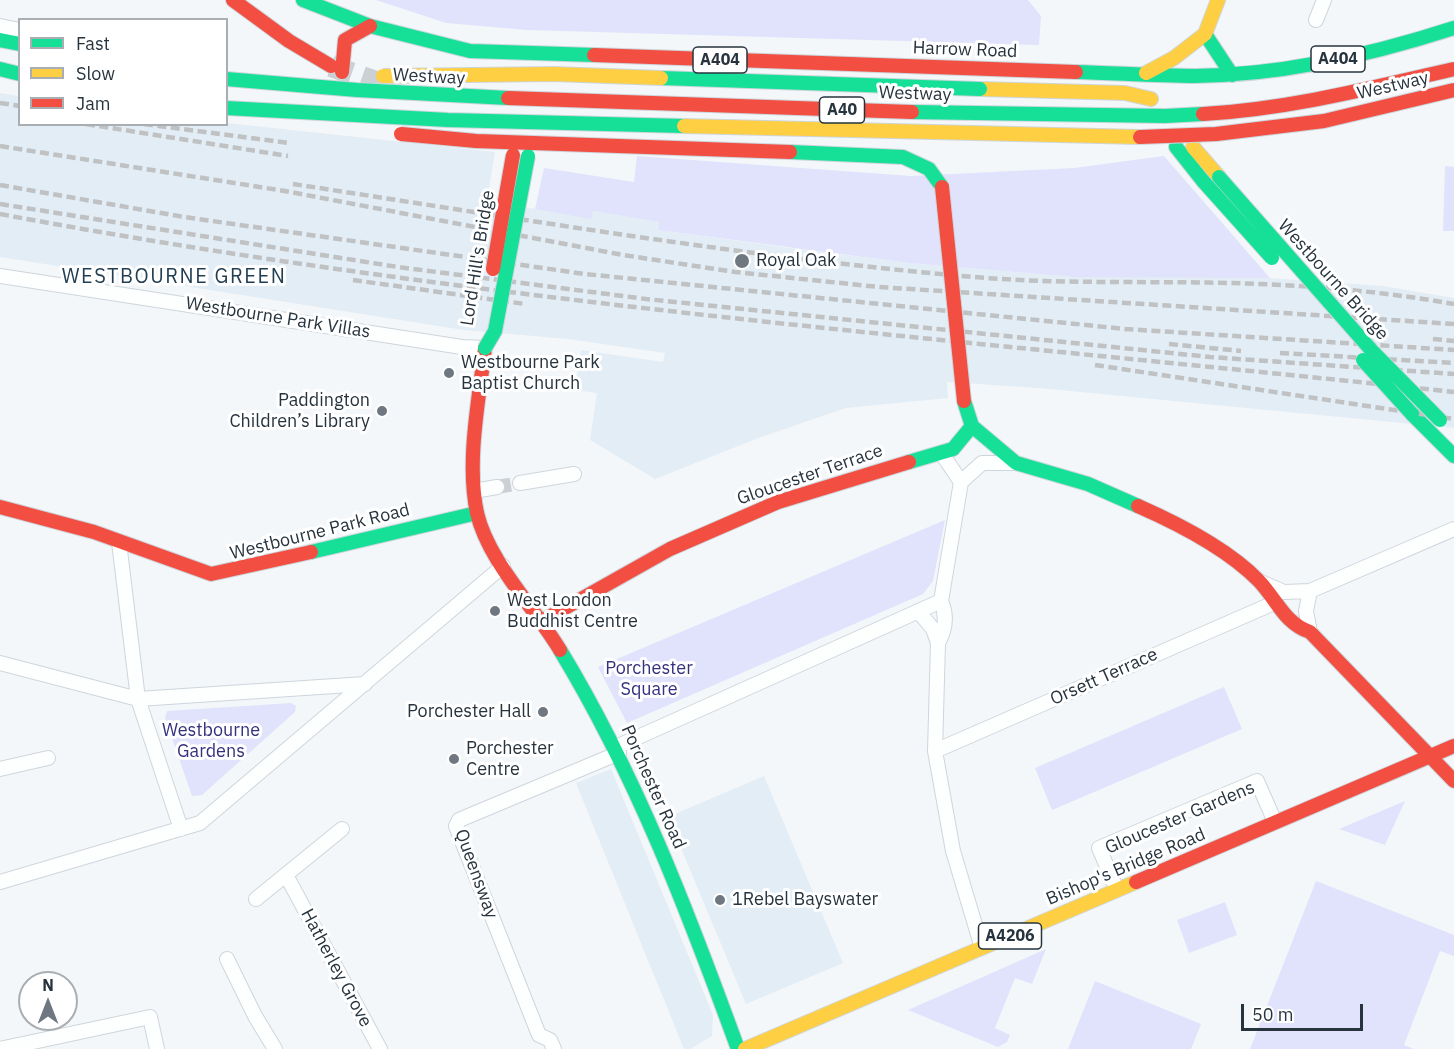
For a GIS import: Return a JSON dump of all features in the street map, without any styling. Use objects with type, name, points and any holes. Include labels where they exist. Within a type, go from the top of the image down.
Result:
[{"type":"main road","points":[[232,0],[289,41],[337,69],[345,40],[370,26]]},
{"type":"main road","name":"Harrow Road","points":[[303,0],[370,26],[515,64]]},
{"type":"main road","points":[[1146,74],[1174,58],[1205,34],[1218,0]]},
{"type":"main road","name":"Harrow Road","points":[[470,51],[652,63],[1232,75],[1363,55],[1454,28]]},
{"type":"main road","points":[[1205,34],[1232,75]]},
{"type":"main road","points":[[0,40],[18,44]]},
{"type":"main road","points":[[0,69],[18,74]]},
{"type":"main road","name":"Westway","points":[[228,79],[357,90],[548,100],[944,113],[1165,116],[1237,112],[1320,100],[1454,69]]},
{"type":"main road","name":"A40","points":[[228,79],[554,74],[1125,93],[1151,99]]},
{"type":"main road","name":"Westway","points":[[228,108],[448,120],[1125,138],[1216,134],[1324,121],[1454,90]]},
{"type":"main road","name":"A40","points":[[228,108],[364,130]]},
{"type":"main road","points":[[387,132],[476,141],[894,155],[912,158],[937,175],[942,187],[964,401],[972,426],[1016,463],[1088,484],[1150,511],[1234,560],[1260,582],[1274,603],[1296,627],[1310,632],[1454,782]]},
{"type":"main road","name":"Westbourne Bridge","points":[[1176,147],[1203,181],[1454,456]]},
{"type":"main road","name":"Westbourne Bridge","points":[[1193,147],[1373,352],[1440,420],[1452,436]]},
{"type":"main road","name":"Lord Hill's Bridge","points":[[485,348],[482,330],[513,155]]},
{"type":"main road","name":"Lord Hill's Bridge","points":[[485,348],[495,332],[528,156]]},
{"type":"main road","name":"Porchester Road","points":[[485,348],[475,423],[474,491],[477,513],[503,566],[542,621],[598,712],[617,750],[694,929],[726,1010],[738,1049]]},
{"type":"main road","name":"Gloucester Terrace","points":[[542,621],[670,549],[778,502],[900,463],[942,454],[952,449],[972,426]]},
{"type":"main road","name":"Westbourne Park Road","points":[[0,507],[119,542],[211,574],[220,574],[477,513]]},
{"type":"main road","name":"Bishop's Bridge Road","points":[[745,1049],[1454,746]]},
{"type":"street","points":[[1316,20],[1324,0]]},
{"type":"street","points":[[0,26],[18,30]]},
{"type":"street","name":"Westbourne Park Villas","points":[[0,276],[462,347],[485,348]]},
{"type":"street","points":[[942,454],[961,482]]},
{"type":"street","points":[[938,643],[944,633],[946,612],[941,601],[961,482],[975,466],[982,463],[1016,463]]},
{"type":"street","points":[[520,483],[574,474]]},
{"type":"street","points":[[474,491],[497,487]]},
{"type":"street","points":[[1260,582],[1284,592],[1310,591],[1454,529]]},
{"type":"street","points":[[119,542],[138,699],[181,829]]},
{"type":"street","points":[[0,882],[200,823],[503,566]]},
{"type":"street","points":[[1310,591],[1306,611],[1310,632]]},
{"type":"street","points":[[617,750],[941,601]]},
{"type":"street","name":"Orsett Terrace","points":[[935,751],[1274,603]]},
{"type":"street","points":[[918,611],[933,629],[938,643],[935,751],[953,851],[982,948]]},
{"type":"street","points":[[0,663],[138,699],[365,684]]},
{"type":"street","name":"Queensway","points":[[554,1049],[550,1040],[539,1035],[456,826],[459,819],[617,750]]},
{"type":"street","points":[[0,769],[48,758]]},
{"type":"street","name":"Gloucester Gardens","points":[[1117,890],[1099,848],[1257,781],[1275,822]]},
{"type":"street","points":[[256,899],[289,881],[342,829]]},
{"type":"street","name":"Hatherley Grove","points":[[289,881],[380,1049]]},
{"type":"street","points":[[227,959],[255,1016],[275,1049]]},
{"type":"street","points":[[0,1049],[150,1017],[157,1049]]},
{"type":"shaded area","points":[[0,93],[18,96],[18,126],[228,126],[228,123],[495,152],[487,201],[590,218],[593,211],[659,222],[658,230],[909,263],[1074,277],[1254,277],[1383,286],[1454,298],[1454,428],[1039,388],[947,382],[948,398],[846,408],[761,437],[655,479],[590,440],[597,393],[575,390],[581,350],[663,362],[665,353],[568,339],[464,330],[0,257]]},
{"type":"shaded area","points":[[611,769],[713,1015],[712,1036],[690,1049],[684,1049],[576,783]]},
{"type":"shaded area","points":[[764,776],[843,963],[746,1004],[668,817]]},
{"type":"green space","points":[[376,0],[1028,0],[1041,16],[1039,45],[527,30],[446,23]]},
{"type":"green space","points":[[637,156],[911,176],[1074,168],[1164,156],[1270,278],[1074,277],[909,263],[658,230],[659,222],[593,211],[591,219],[535,209],[544,168],[634,182]]},
{"type":"green space","points":[[1445,166],[1454,167],[1454,231],[1443,231]]},
{"type":"green space","name":"Porchester Square","points":[[945,520],[933,581],[923,594],[627,723],[598,667]]},
{"type":"green space","points":[[1224,687],[1242,729],[1052,810],[1035,768]]},
{"type":"green space","name":"Westbourne Gardens","points":[[291,703],[296,706],[295,712],[202,795],[192,796],[165,718],[167,711]]},
{"type":"green space","points":[[1405,801],[1385,845],[1339,829]]},
{"type":"green space","points":[[1316,881],[1454,935],[1454,956],[1440,951],[1404,1045],[1414,1049],[1250,1049]]},
{"type":"green space","points":[[1225,902],[1237,935],[1189,953],[1177,920]]},
{"type":"green space","points":[[1046,949],[1032,984],[1015,978],[995,1028],[1010,1035],[1007,1042],[998,1047],[908,1010]]},
{"type":"green space","points":[[1095,981],[1201,1024],[1191,1049],[1068,1049]]},
{"type":"tunnel","points":[[331,66],[390,87]]},
{"type":"tunnel","points":[[497,487],[520,483]]},
{"type":"railway","points":[[0,103],[18,106]]},
{"type":"railway","points":[[99,126],[288,156]]},
{"type":"railway","points":[[159,126],[289,143]]},
{"type":"railway","points":[[0,146],[285,191],[623,255],[735,272],[879,287],[1454,324]]},
{"type":"railway","points":[[293,184],[639,237],[899,270],[1017,280],[1288,285],[1371,292],[1454,304]]},
{"type":"railway","points":[[0,185],[184,217],[585,274],[1125,329],[1454,350]]},
{"type":"railway","points":[[0,204],[398,267],[646,299],[1210,357],[1454,374]]},
{"type":"railway","points":[[0,214],[181,245],[543,296],[907,337],[1454,392]]},
{"type":"railway","points":[[353,280],[525,304]]},
{"type":"railway","points":[[1433,339],[1454,341]]},
{"type":"railway","points":[[1169,344],[1241,351]]},
{"type":"railway","points":[[1280,353],[1454,363]]},
{"type":"railway","points":[[1095,365],[1454,419]]},
{"type":"traffic: fast","points":[[303,0],[370,26],[470,51],[594,55]]},
{"type":"traffic: fast","points":[[1076,72],[1165,76],[1261,72],[1359,55],[1454,28]]},
{"type":"traffic: fast","points":[[1205,34],[1232,75]]},
{"type":"traffic: fast","points":[[0,40],[18,44]]},
{"type":"traffic: fast","points":[[0,69],[18,74]]},
{"type":"traffic: fast","points":[[661,78],[980,89]]},
{"type":"traffic: fast","points":[[228,79],[357,90],[508,98]]},
{"type":"traffic: fast","points":[[228,108],[448,120],[684,126]]},
{"type":"traffic: fast","points":[[912,112],[1165,116],[1203,114]]},
{"type":"traffic: fast","points":[[1176,147],[1203,181]]},
{"type":"traffic: fast","points":[[790,152],[903,157],[929,169],[942,187]]},
{"type":"traffic: fast","points":[[485,348],[495,331],[528,156]]},
{"type":"traffic: fast","points":[[1219,177],[1373,352],[1440,420]]},
{"type":"traffic: fast","points":[[1203,181],[1272,258]]},
{"type":"traffic: fast","points":[[1363,360],[1412,414]]},
{"type":"traffic: fast","points":[[964,401],[972,426]]},
{"type":"traffic: fast","points":[[1412,414],[1454,456]]},
{"type":"traffic: fast","points":[[909,462],[953,449],[972,426],[1016,463],[1088,484],[1138,506]]},
{"type":"traffic: fast","points":[[311,552],[477,513]]},
{"type":"traffic: fast","points":[[560,650],[587,697],[637,795],[700,946],[738,1049]]},
{"type":"traffic: slow","points":[[1146,73],[1174,58],[1205,34],[1218,0]]},
{"type":"traffic: slow","points":[[383,76],[554,74],[661,78]]},
{"type":"traffic: slow","points":[[980,89],[1125,93],[1151,99]]},
{"type":"traffic: slow","points":[[684,126],[1140,137]]},
{"type":"traffic: slow","points":[[1193,147],[1219,177]]},
{"type":"traffic: slow","points":[[745,1049],[1136,882]]},
{"type":"traffic: jam","points":[[233,0],[289,41],[331,66]]},
{"type":"traffic: jam","points":[[342,72],[345,40],[370,26]]},
{"type":"traffic: jam","points":[[594,55],[1076,72]]},
{"type":"traffic: jam","points":[[1203,114],[1298,103],[1454,69]]},
{"type":"traffic: jam","points":[[1140,137],[1216,134],[1324,121],[1454,90]]},
{"type":"traffic: jam","points":[[508,98],[912,112]]},
{"type":"traffic: jam","points":[[401,134],[476,141],[790,152]]},
{"type":"traffic: jam","points":[[493,269],[513,155]]},
{"type":"traffic: jam","points":[[942,187],[964,401]]},
{"type":"traffic: jam","points":[[485,348],[473,452],[477,513],[491,549],[560,650]]},
{"type":"traffic: jam","points":[[542,621],[670,549],[778,502],[909,462]]},
{"type":"traffic: jam","points":[[1138,506],[1202,538],[1247,569],[1287,617],[1310,632],[1454,781]]},
{"type":"traffic: jam","points":[[0,507],[94,532],[211,574],[311,552]]},
{"type":"traffic: jam","points":[[1136,882],[1454,746]]},
{"type":"place","name":"Royal Oak","points":[[742,261]]},
{"type":"place","name":"Westbourne Park Baptist Church","points":[[449,373]]},
{"type":"place","name":"Paddington Children’s Library","points":[[382,411]]},
{"type":"place","name":"West London Buddhist Centre","points":[[495,611]]},
{"type":"place","name":"Porchester Hall","points":[[543,712]]},
{"type":"place","name":"Porchester Centre","points":[[454,759]]},
{"type":"place","name":"1Rebel Bayswater","points":[[720,900]]},
{"type":"district","name":"WESTBOURNE GREEN","points":[[174,277]]}]
